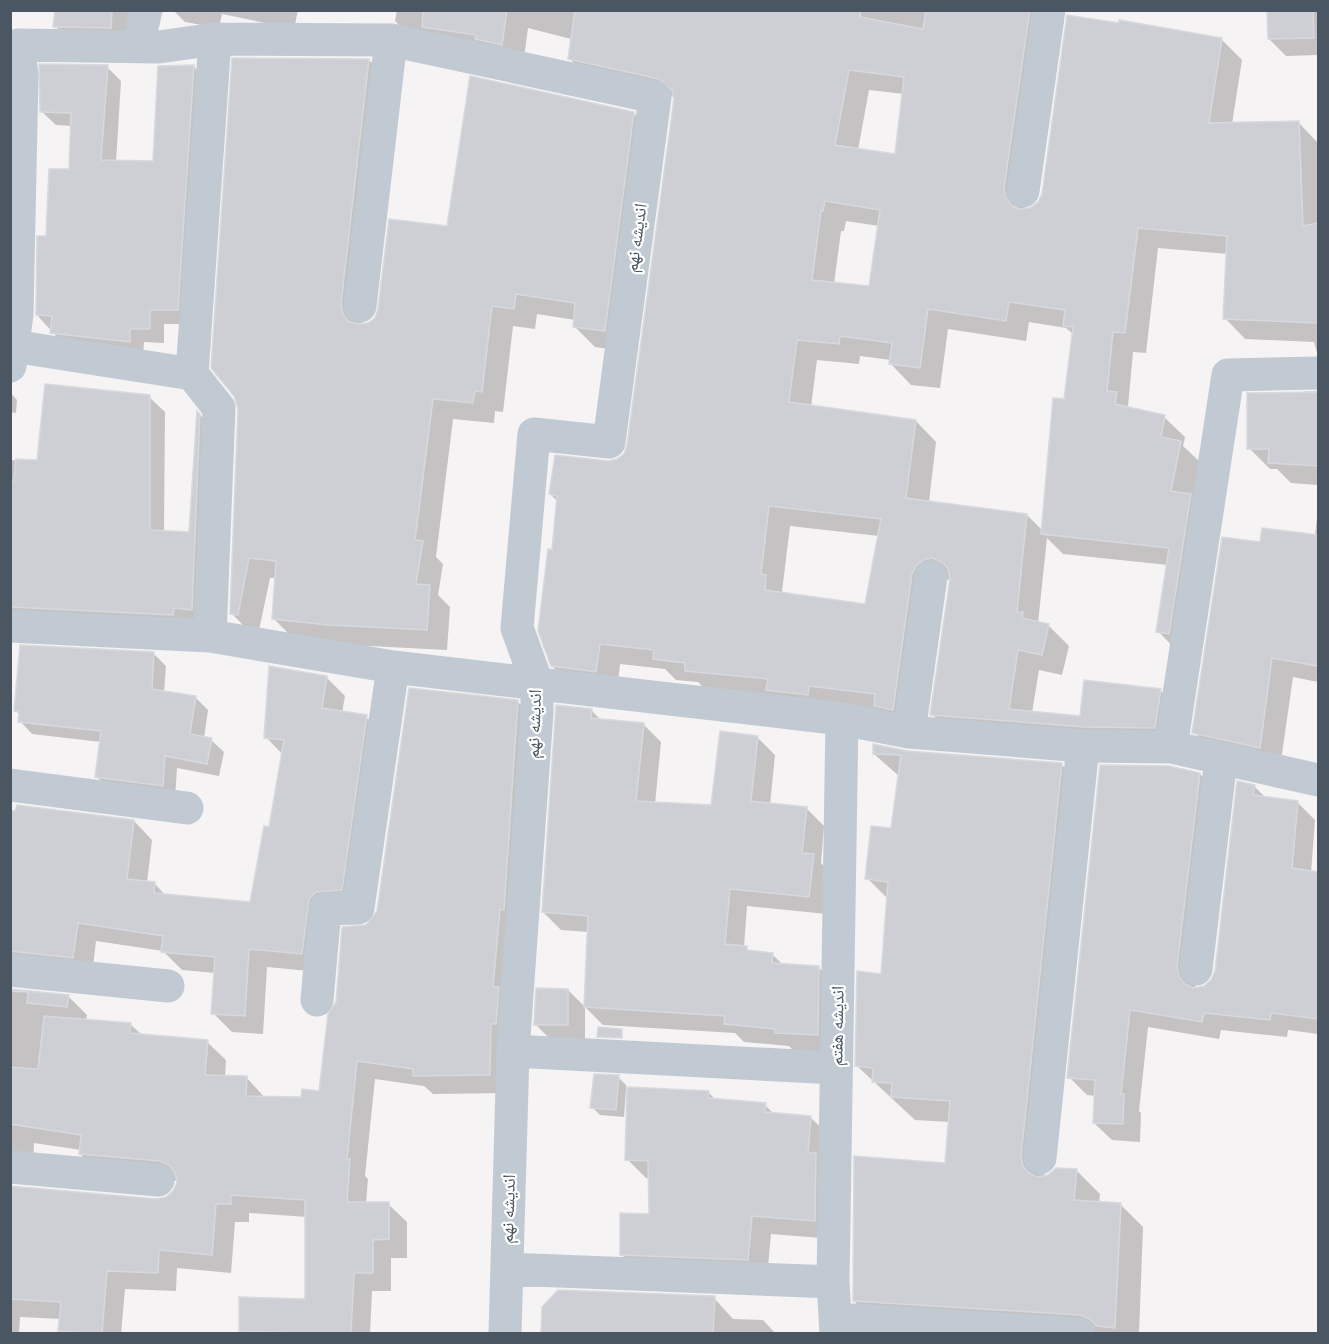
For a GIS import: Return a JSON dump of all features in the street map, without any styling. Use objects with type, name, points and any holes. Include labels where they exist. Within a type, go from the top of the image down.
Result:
[{"type":"street","points":[[138,46],[146,10]]},
{"type":"street","points":[[1023,191],[1049,10]]},
{"type":"street","points":[[210,636],[219,408],[192,374],[214,39]]},
{"type":"street","points":[[192,374],[12,356],[17,314],[22,86],[14,41],[159,47],[214,39],[391,40],[360,306]]},
{"type":"street","name":"اندیشه نهم","points":[[391,40],[655,97],[609,442],[534,434],[517,628],[537,683],[513,1051],[505,1334]]},
{"type":"street","points":[[1171,747],[1228,375],[1318,373]]},
{"type":"street","points":[[909,732],[931,577]]},
{"type":"street","points":[[10,626],[210,636],[393,667],[842,719],[909,732],[1083,746],[1171,747],[1318,780]]},
{"type":"street","points":[[317,1000],[325,909],[358,908],[393,667]]},
{"type":"street","name":"اندیشه هفتم","points":[[837,1326],[833,1282],[842,719]]},
{"type":"street","points":[[1040,1158],[1083,746]]},
{"type":"street","points":[[1196,969],[1221,759]]},
{"type":"street","points":[[10,785],[187,808]]},
{"type":"street","points":[[10,970],[168,986]]},
{"type":"street","points":[[513,1051],[836,1068]]},
{"type":"street","points":[[10,1167],[158,1180]]},
{"type":"street","points":[[507,1269],[833,1282]]},
{"type":"street","points":[[837,1326],[1079,1334]]},
{"type":"building","points":[[55,10],[112,10],[111,28],[53,27]]},
{"type":"building","points":[[423,10],[507,10],[502,45],[475,39],[476,35],[422,27]]},
{"type":"building","points":[[575,10],[861,10],[860,17],[923,29],[926,10],[1030,10],[1004,188],[1006,198],[1012,206],[1020,209],[1030,208],[1038,202],[1042,194],[1067,15],[1119,23],[1119,20],[1222,38],[1209,123],[1299,121],[1303,226],[1318,223],[1318,323],[1223,319],[1227,236],[1138,228],[1125,333],[1113,332],[1107,391],[1117,392],[1115,404],[1165,415],[1161,437],[1181,441],[1171,491],[1191,494],[1169,634],[1156,632],[1169,548],[1041,534],[1053,398],[1064,399],[1073,327],[1063,326],[1065,310],[1009,302],[1006,321],[928,309],[920,368],[889,364],[892,343],[840,336],[839,344],[797,340],[789,402],[916,420],[906,498],[1027,514],[1017,612],[1023,612],[1022,618],[1049,624],[1042,655],[1018,650],[1009,709],[1080,716],[1084,680],[1161,689],[1155,728],[1084,727],[930,715],[950,579],[948,569],[943,563],[933,558],[925,559],[917,565],[912,574],[893,710],[874,706],[875,694],[809,686],[808,695],[766,690],[768,679],[685,671],[685,663],[653,659],[654,650],[600,644],[596,672],[551,666],[538,631],[548,549],[552,550],[557,496],[549,494],[555,455],[608,461],[624,454],[674,99],[672,90],[659,79],[568,59]],"holes":[[[849,70],[904,77],[895,154],[835,145]],[[825,201],[880,210],[869,286],[812,280],[821,211],[823,211]],[[769,506],[881,519],[865,604],[765,590],[766,575],[761,574]]]},
{"type":"building","points":[[1267,10],[1313,10],[1314,38],[1268,39]]},
{"type":"building","points":[[232,58],[369,59],[341,304],[343,314],[348,321],[357,324],[368,323],[375,318],[378,309],[389,219],[447,226],[470,76],[634,112],[605,331],[573,327],[575,303],[516,294],[514,309],[492,306],[482,392],[475,391],[473,403],[433,399],[415,540],[423,541],[416,584],[430,585],[427,630],[328,625],[272,619],[276,561],[249,558],[238,615],[230,614],[238,409],[234,396],[211,368]]},
{"type":"building","points":[[39,64],[108,65],[101,160],[153,161],[158,66],[194,65],[178,310],[150,310],[150,329],[130,329],[130,342],[50,333],[52,316],[36,315],[37,236],[46,236],[49,169],[69,169],[71,113],[40,112]]},
{"type":"building","points":[[45,384],[150,395],[150,530],[189,532],[197,411],[200,414],[192,610],[174,608],[173,615],[10,607],[10,481],[14,481],[16,459],[37,460]]},
{"type":"building","points":[[1318,392],[1318,466],[1268,463],[1269,449],[1247,449],[1247,393]]},
{"type":"building","points":[[1262,528],[1318,535],[1318,666],[1272,658],[1260,748],[1192,733],[1222,537],[1260,542]]},
{"type":"building","points":[[20,645],[154,652],[152,689],[196,696],[190,734],[212,738],[207,764],[165,756],[163,786],[95,777],[101,731],[18,722],[19,712],[14,711]]},
{"type":"building","points":[[269,666],[327,676],[322,708],[367,715],[342,890],[316,892],[309,899],[302,954],[249,949],[245,1016],[211,1014],[215,957],[161,952],[163,936],[78,923],[73,958],[10,951],[10,810],[15,811],[17,805],[134,820],[127,879],[155,882],[154,893],[250,902],[264,826],[269,827],[284,740],[264,738]]},
{"type":"building","points":[[409,688],[518,700],[504,910],[500,909],[493,987],[499,987],[496,1024],[491,1024],[490,1075],[413,1076],[413,1069],[357,1061],[347,1159],[350,1159],[347,1202],[389,1202],[389,1239],[373,1240],[373,1273],[354,1273],[351,1334],[239,1331],[239,1297],[305,1299],[305,1200],[231,1195],[231,1204],[216,1204],[212,1255],[159,1250],[158,1273],[107,1271],[102,1334],[58,1331],[61,1302],[10,1299],[10,1186],[157,1199],[166,1197],[173,1191],[177,1182],[175,1173],[169,1165],[160,1161],[79,1154],[81,1135],[10,1124],[10,1067],[38,1069],[44,1016],[131,1023],[130,1033],[208,1040],[205,1075],[247,1076],[246,1096],[301,1097],[302,1089],[319,1091],[328,1014],[336,1002],[342,927],[366,925],[377,911]]},
{"type":"building","points":[[556,705],[592,709],[591,718],[644,723],[636,801],[711,805],[720,731],[758,736],[751,801],[807,807],[802,853],[814,854],[809,897],[730,889],[725,944],[747,946],[747,950],[773,953],[772,963],[819,966],[818,1035],[775,1033],[775,1029],[724,1024],[725,1016],[584,1007],[588,916],[542,912]]},
{"type":"building","points":[[873,744],[908,751],[1062,763],[1021,1157],[1023,1166],[1037,1177],[1048,1175],[1056,1168],[1077,1169],[1074,1200],[1121,1203],[1115,1328],[1096,1326],[1090,1319],[1080,1315],[853,1301],[854,1156],[945,1163],[950,1101],[891,1097],[892,1083],[872,1082],[873,1068],[855,1066],[857,971],[881,974],[888,882],[865,879],[871,826],[891,828],[901,755],[873,754]]},
{"type":"building","points":[[1100,765],[1169,766],[1200,773],[1177,967],[1179,977],[1185,984],[1194,988],[1204,986],[1211,980],[1215,971],[1237,781],[1255,785],[1253,795],[1298,801],[1292,868],[1318,872],[1318,1019],[1271,1013],[1270,1020],[1204,1013],[1202,1022],[1130,1010],[1121,1094],[1124,1094],[1123,1124],[1093,1123],[1095,1080],[1067,1078]]},
{"type":"building","points":[[536,988],[568,989],[568,1025],[534,1025]]},
{"type":"building","points":[[10,989],[69,995],[67,1007],[27,1003],[28,992],[10,991]]},
{"type":"building","points":[[598,1027],[622,1029],[622,1038],[597,1037]]},
{"type":"building","points":[[594,1074],[619,1075],[616,1110],[590,1108]]},
{"type":"building","points":[[627,1087],[709,1091],[708,1098],[766,1103],[765,1112],[811,1116],[808,1153],[816,1153],[815,1221],[752,1216],[748,1260],[620,1255],[620,1213],[649,1214],[648,1161],[625,1160]]},
{"type":"building","points":[[558,1290],[715,1296],[713,1334],[541,1334],[542,1307]]}]
